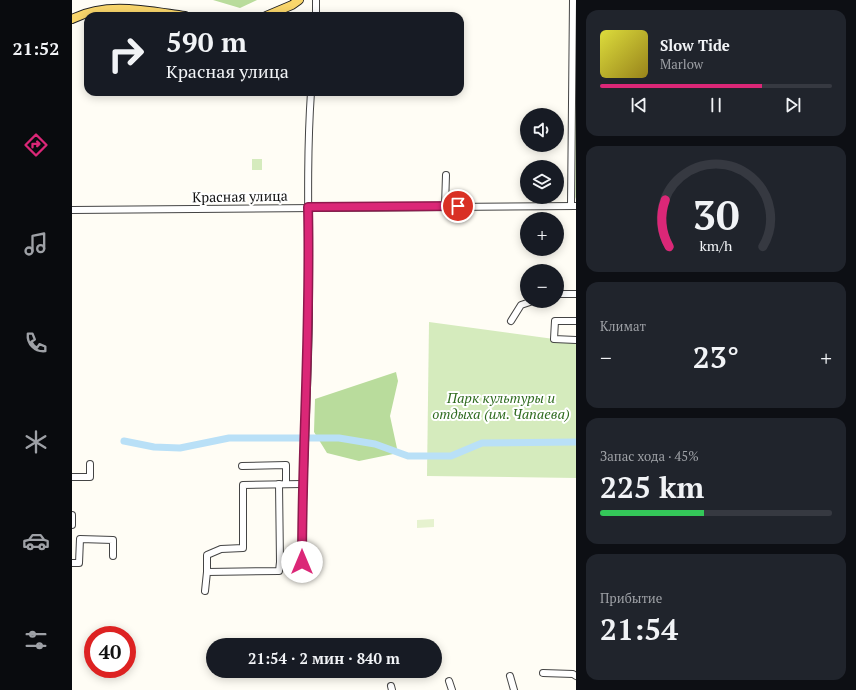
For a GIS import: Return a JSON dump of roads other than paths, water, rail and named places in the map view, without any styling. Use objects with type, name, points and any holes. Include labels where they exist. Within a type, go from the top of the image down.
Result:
[{"type":"main road","points":[[275,12],[292,5],[299,0]]},
{"type":"main road","points":[[90,12],[115,8],[150,12]]},
{"type":"main road","points":[[72,19],[84,13]]},
{"type":"street","points":[[316,0],[316,12]]},
{"type":"street","points":[[573,0],[573,206]]},
{"type":"street","points":[[280,562],[302,562],[302,484],[306,422],[309,312],[308,207],[311,96]]},
{"type":"street","points":[[445,206],[446,175]]},
{"type":"street","name":"Красная улица","points":[[72,210],[573,206]]},
{"type":"street","points":[[564,294],[576,294]]},
{"type":"street","points":[[511,321],[520,307]]},
{"type":"street","points":[[576,322],[555,321],[554,339],[576,340]]},
{"type":"street","points":[[72,477],[90,477],[90,464]]},
{"type":"street","points":[[207,572],[279,571],[283,484],[286,465],[242,466]]},
{"type":"street","points":[[206,591],[207,555],[221,549],[243,548],[243,485],[302,484]]},
{"type":"street","points":[[72,515],[72,525]]},
{"type":"street","points":[[72,563],[80,562],[80,539],[113,540],[113,556]]},
{"type":"street","points":[[543,673],[573,674],[576,676]]},
{"type":"street","points":[[510,676],[514,690]]},
{"type":"street","points":[[449,681],[452,690]]},
{"type":"waterway","points":[[124,441],[154,447],[180,448],[229,438],[339,438],[375,444],[408,456],[451,456],[482,443],[576,442]]},
{"type":"park label","name":"Парк культуры и отдыха (им. Чапаева)","points":[[501,406]]}]
